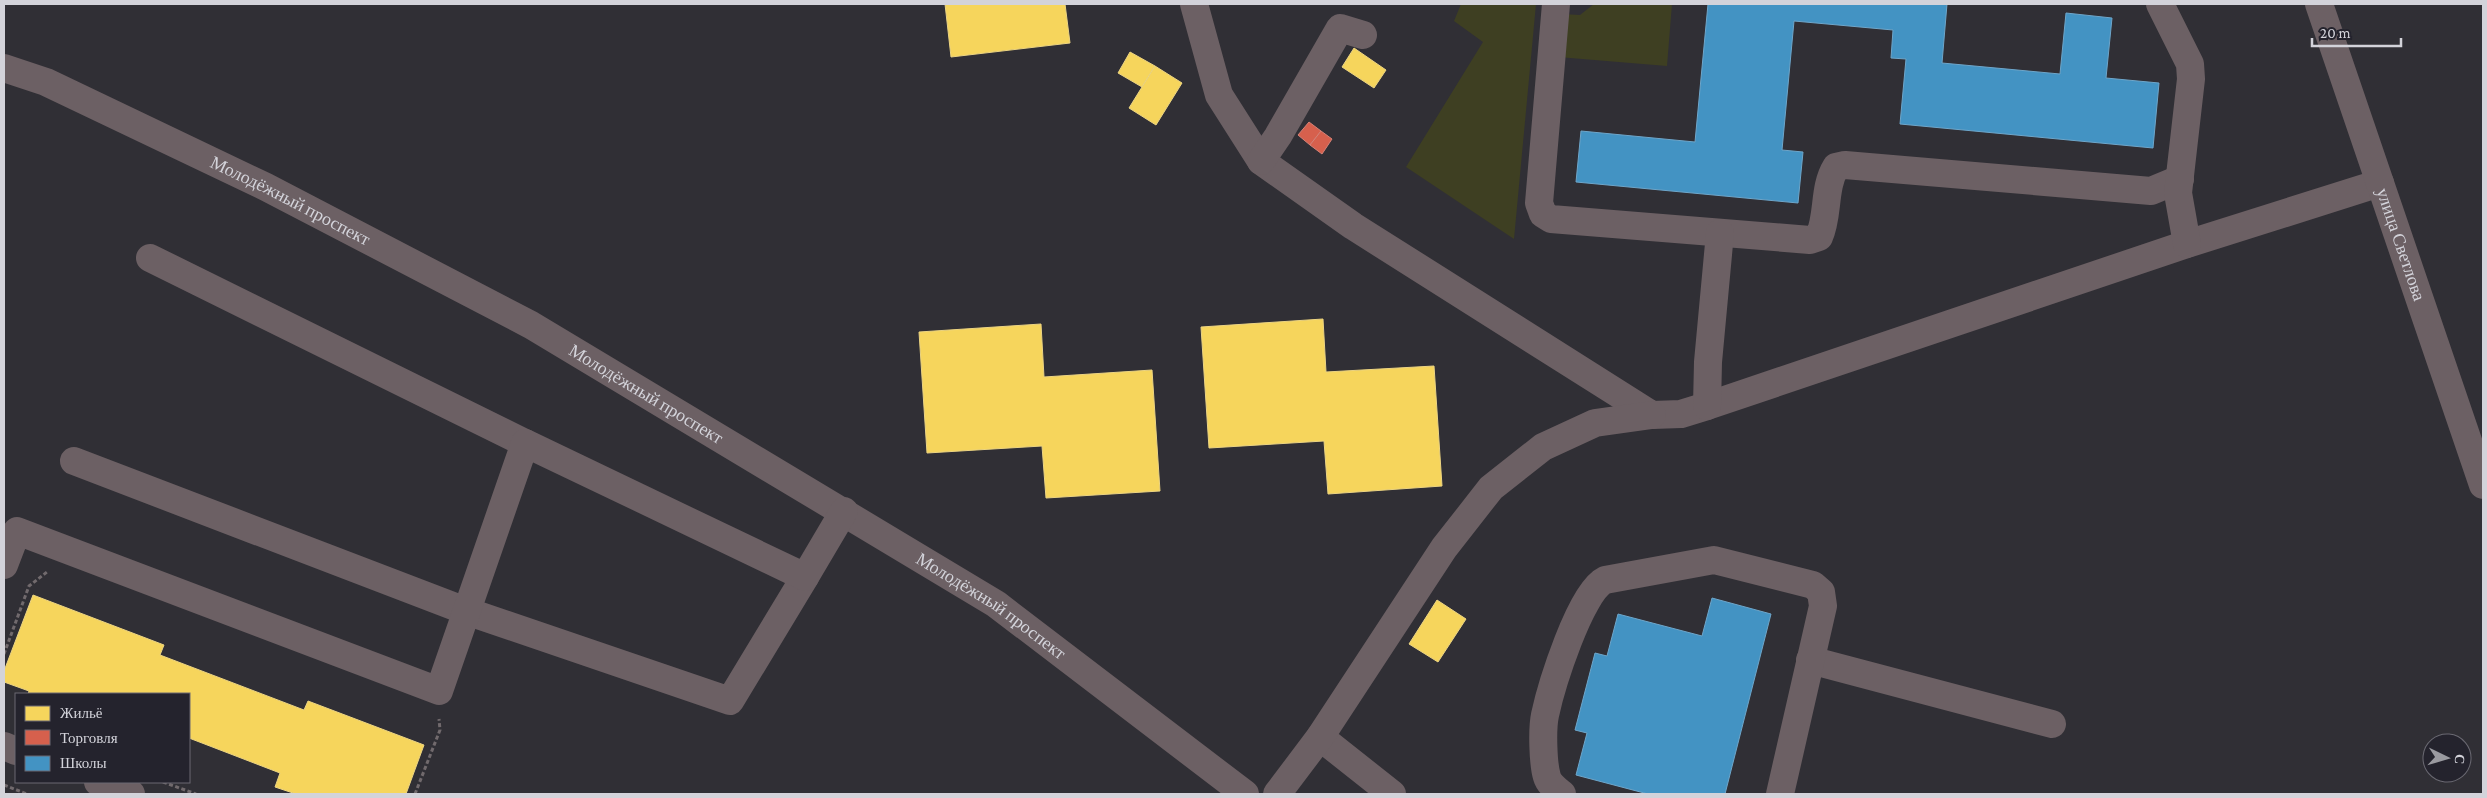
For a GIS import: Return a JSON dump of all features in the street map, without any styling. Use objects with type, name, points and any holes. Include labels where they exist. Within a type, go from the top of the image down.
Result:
[{"type":"street","points":[[1194,4],[1219,95],[1261,161],[1352,226],[1652,415]]},
{"type":"street","points":[[1556,4],[1539,203],[1543,214],[1551,219],[1810,240],[1819,238],[1822,230],[1829,178],[1836,167],[1845,165],[2151,191],[2180,179]]},
{"type":"street","points":[[2160,4],[2190,64],[2191,79],[2178,193],[2187,244]]},
{"type":"street","name":"улица Светлова","points":[[2319,4],[2483,485]]},
{"type":"street","points":[[1261,161],[1278,136],[1340,28],[1363,35]]},
{"type":"street","name":"Молодёжный проспект","points":[[4,68],[46,82],[266,186],[531,325],[844,511],[996,604],[1245,794]]},
{"type":"street","points":[[1277,794],[1320,737],[1444,548],[1491,488],[1543,447],[1595,424],[1652,415],[1681,414],[1707,406],[2187,244],[2380,183]]},
{"type":"street","points":[[1707,406],[1708,362],[1720,233]]},
{"type":"street","points":[[150,258],[525,443],[805,577]]},
{"type":"street","points":[[4,565],[17,531],[439,691],[525,443]]},
{"type":"street","points":[[74,461],[466,611],[730,701],[844,511]]},
{"type":"street","points":[[1562,794],[1547,780],[1545,771],[1544,717],[1569,635],[1600,582],[1714,560],[1813,585],[1821,592],[1823,606],[1780,794]]},
{"type":"street","points":[[1810,660],[2052,724]]},
{"type":"street","points":[[1320,737],[1392,794]]},
{"type":"street","points":[[101,783],[130,794]]},
{"type":"path","points":[[415,794],[440,730],[439,691]]},
{"type":"path","points":[[166,783],[196,794]]},
{"type":"path","points":[[4,785],[27,794]]},
{"type":"green space","points":[[1461,4],[1536,4],[1514,239],[1406,167],[1483,42],[1454,21]]},
{"type":"green space","points":[[1594,4],[1672,4],[1667,66],[1558,57],[1562,14],[1580,15]]},
{"type":"building: Жильё","points":[[945,4],[1065,4],[1070,43],[951,57]]},
{"type":"building: Жильё","points":[[1354,48],[1386,70],[1374,88],[1342,67]]},
{"type":"building: Жильё","points":[[1130,52],[1155,66],[1142,87],[1118,73]]},
{"type":"building: Жильё","points":[[1155,66],[1182,83],[1156,125],[1129,108]]},
{"type":"building: Жильё","points":[[1323,319],[1326,372],[1434,366],[1442,486],[1328,494],[1324,441],[1209,448],[1201,327]]},
{"type":"building: Жильё","points":[[1041,324],[1044,377],[1152,370],[1160,491],[1046,498],[1042,446],[927,453],[919,332]]},
{"type":"building: Жильё","points":[[33,595],[164,645],[160,655],[304,710],[308,701],[424,745],[406,794],[296,794],[275,787],[280,773],[190,738],[190,693],[28,693],[29,691],[4,682],[4,671]]},
{"type":"building: Жильё","points":[[1437,600],[1466,619],[1438,662],[1409,644]]},
{"type":"building: Торговля","points":[[1309,122],[1321,131],[1310,145],[1298,135]]},
{"type":"building: Торговля","points":[[1321,131],[1332,139],[1322,154],[1310,145]]},
{"type":"building: Школы","points":[[1708,4],[1947,4],[1942,63],[2060,74],[2066,13],[2112,18],[2106,78],[2159,83],[2153,148],[1900,124],[1906,59],[1891,58],[1893,30],[1794,21],[1782,150],[1803,152],[1798,203],[1576,182],[1581,131],[1695,142]]},
{"type":"building: Школы","points":[[1712,598],[1771,614],[1725,794],[1648,794],[1576,775],[1587,733],[1575,730],[1595,653],[1607,656],[1618,614],[1702,636]]}]
